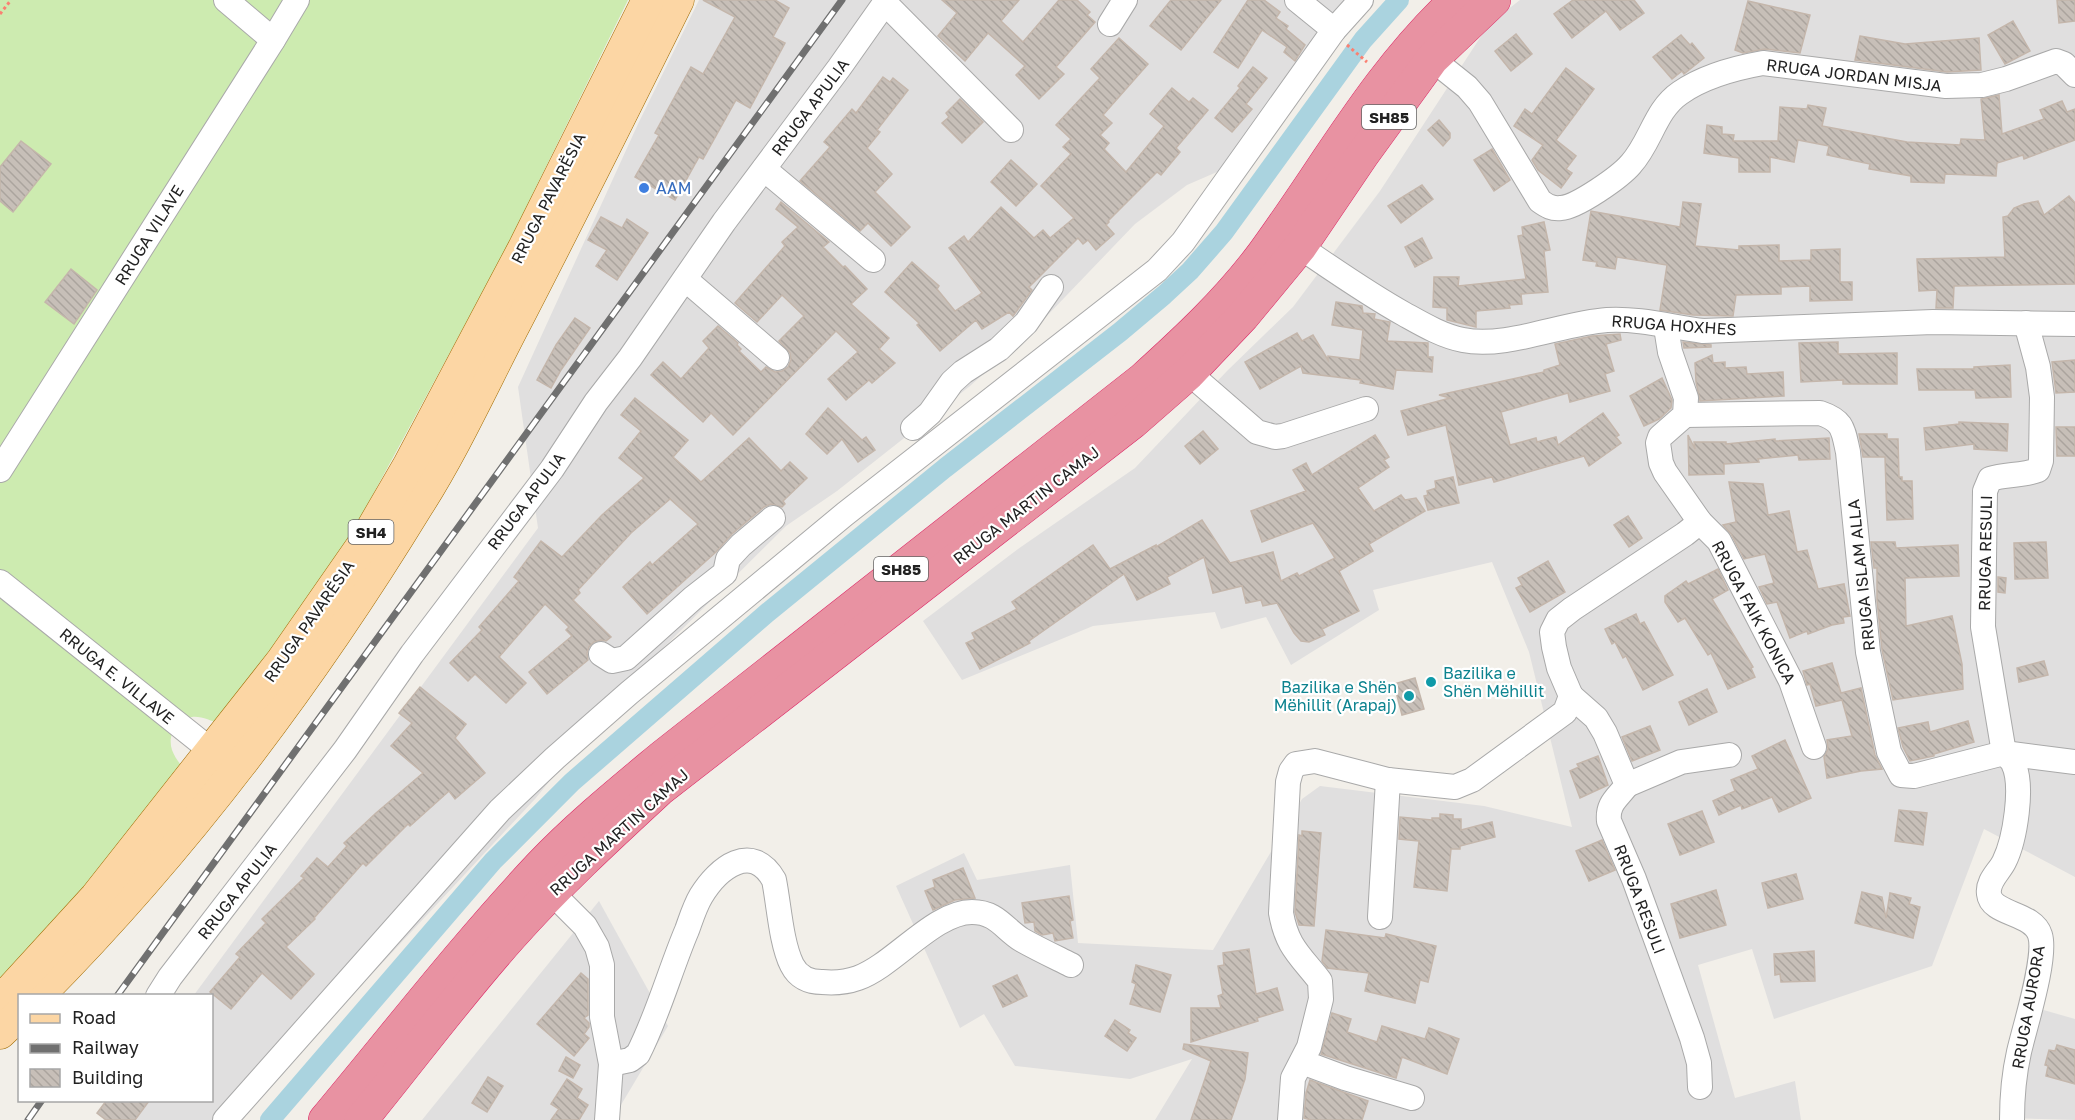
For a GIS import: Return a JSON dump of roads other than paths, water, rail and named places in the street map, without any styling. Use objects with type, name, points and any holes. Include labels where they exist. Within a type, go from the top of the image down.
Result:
[{"type":"highway","name":"RRUGA MARTIN CAMAJ","points":[[325,1120],[488,924],[541,865],[595,813],[662,757],[1143,379],[1198,329],[1232,293],[1262,256],[1387,75],[1435,19],[1456,0]]},
{"type":"highway","name":"RRUGA MARTIN CAMAJ","points":[[361,1120],[510,938],[551,892],[660,789],[1133,422],[1188,373],[1244,316],[1300,247],[1363,154],[1432,59],[1494,0]]},
{"type":"main road","name":"RRUGA PAVARËSIA","points":[[0,1002],[96,897],[282,661],[362,546],[409,465],[525,246],[648,0]]},
{"type":"main road","name":"RRUGA PAVARËSIA","points":[[40,994],[164,858],[235,770],[337,632],[420,503],[544,267],[678,0]]},
{"type":"main road","points":[[0,1034],[18,1016]]},
{"type":"street","points":[[225,0],[273,40]]},
{"type":"street","name":"RRUGA VILAVE","points":[[0,470],[297,0]]},
{"type":"street","points":[[1110,24],[1125,0]]},
{"type":"street","points":[[1297,0],[1340,37]]},
{"type":"street","points":[[225,1120],[500,810],[555,758],[845,514],[1157,270],[1183,242],[1340,37],[1361,0]]},
{"type":"street","points":[[886,1],[1011,130]]},
{"type":"street","name":"RRUGA APULIA","points":[[159,994],[345,750],[412,654],[552,469],[596,402],[886,1]]},
{"type":"street","name":"RRUGA JORDAN MISJA","points":[[1432,59],[1467,87],[1480,102],[1540,201],[1555,208],[1564,208],[1574,204],[1618,177],[1632,164],[1665,107],[1681,92],[1734,68],[1763,63],[1946,86],[1982,85],[2056,61],[2064,63],[2075,75]]},
{"type":"street","points":[[764,169],[873,260]]},
{"type":"street","name":"RRUGA HOXHES","points":[[1300,247],[1375,298],[1423,325],[1464,340],[1502,340],[1605,320],[1643,322],[1703,331],[1933,322],[2075,324]]},
{"type":"street","points":[[685,279],[777,358]]},
{"type":"street","points":[[913,428],[930,413],[952,382],[963,372],[999,349],[1026,323],[1051,286]]},
{"type":"street","points":[[1026,323],[1053,350]]},
{"type":"street","name":"RRUGA RESULI","points":[[2004,753],[1983,627],[1985,491],[1990,479],[1999,476],[2028,474],[2038,470],[2041,461],[2042,397],[2038,367],[2026,323]]},
{"type":"street","points":[[1666,327],[1670,352],[1686,398],[1685,415]]},
{"type":"street","points":[[1188,373],[1257,432],[1266,436],[1283,436],[1365,409]]},
{"type":"street","name":"RRUGA ISLAM ALLA","points":[[1685,415],[1820,412],[1839,422],[1848,453],[1868,652],[1882,727],[1895,765],[1901,775],[1914,776],[2004,753]]},
{"type":"street","name":"RRUGA FAIK KONICA","points":[[1685,415],[1660,437],[1658,454],[1665,472],[1700,522],[1719,541],[1791,681],[1814,747]]},
{"type":"street","points":[[601,654],[612,661],[626,658],[693,598],[725,573],[728,559],[773,518]]},
{"type":"street","points":[[1700,522],[1572,609],[1558,620],[1552,632],[1559,668],[1571,696],[1588,710],[1600,726],[1627,786],[1681,762],[1730,755]]},
{"type":"street","points":[[725,573],[745,596]]},
{"type":"street","name":"RRUGA E. VILLAVE","points":[[0,582],[235,770]]},
{"type":"street","points":[[1290,1120],[1293,1078],[1309,1047],[1322,988],[1320,981],[1290,945],[1281,913],[1288,782],[1291,771],[1296,764],[1315,761],[1388,780],[1455,787],[1463,784],[1565,712],[1571,696]]},
{"type":"street","points":[[2004,753],[2075,762]]},
{"type":"street","name":"RRUGA AURORA","points":[[2004,753],[2013,761],[2017,773],[2014,829],[2004,862],[1989,887],[1989,896],[1994,904],[2036,926],[2042,947],[2031,1007],[2019,1054],[2012,1120]]},
{"type":"street","points":[[1380,917],[1388,780]]},
{"type":"street","name":"RRUGA RESULI","points":[[1627,786],[1611,802],[1608,811],[1609,820],[1634,879],[1692,1038],[1699,1063],[1700,1086]]},
{"type":"street","points":[[611,1064],[630,1060],[638,1054],[701,896],[729,866],[743,860],[756,861],[768,870],[774,880],[786,952],[793,968],[805,980],[837,982],[858,978],[880,966],[936,926],[952,917],[970,912],[987,914],[1004,923],[1020,939],[1071,965]]},
{"type":"street","points":[[551,892],[585,926],[597,947],[602,965],[602,1017],[611,1064],[607,1120]]},
{"type":"street","points":[[1302,1062],[1345,1078],[1412,1098]]},
{"type":"waterway","points":[[270,1120],[493,861],[572,782],[767,613],[945,468],[1120,332],[1190,271],[1224,232],[1363,40],[1399,0]]},
{"type":"railway","points":[[118,994],[842,0]]},
{"type":"railway","points":[[28,1120],[41,1102]]},
{"type":"place","name":"AAM","points":[[644,188]]},
{"type":"place","name":"Bazilika e Shën Mëhillit","points":[[1431,682]]},
{"type":"place","name":"Bazilika e Shën Mëhillit (Arapaj)","points":[[1409,696]]}]
